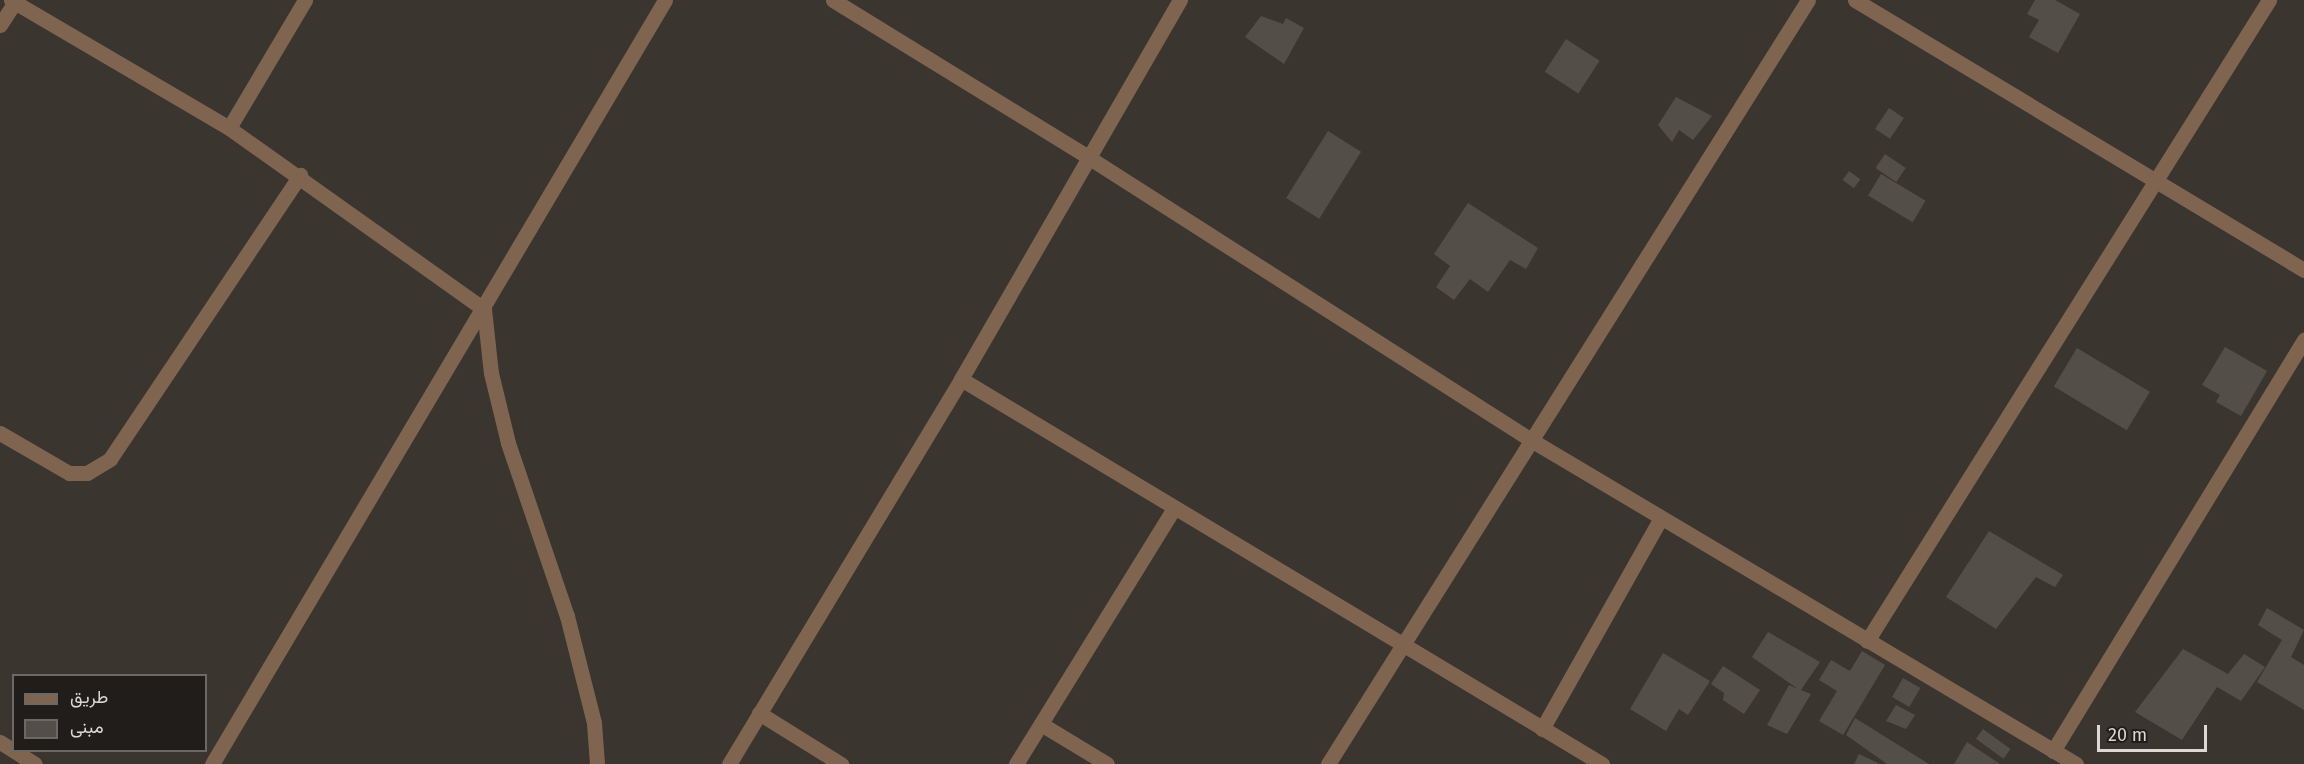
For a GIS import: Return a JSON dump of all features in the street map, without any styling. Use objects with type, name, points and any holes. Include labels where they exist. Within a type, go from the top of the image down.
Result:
[{"type":"street","points":[[228,128],[305,0]]},
{"type":"street","points":[[212,764],[484,309],[664,0]]},
{"type":"street","points":[[833,0],[1088,157],[1531,440],[2076,764]]},
{"type":"street","points":[[729,764],[961,379],[1180,0]]},
{"type":"street","points":[[1328,764],[1401,643],[1808,0]]},
{"type":"street","points":[[1856,0],[2304,270]]},
{"type":"street","points":[[1867,641],[2269,0]]},
{"type":"street","points":[[0,25],[14,1],[228,128],[300,175],[484,309],[491,373],[508,442],[567,616],[594,723],[597,764]]},
{"type":"street","points":[[0,433],[69,473],[87,473],[110,459],[300,175]]},
{"type":"street","points":[[2053,750],[2304,340]]},
{"type":"street","points":[[961,379],[1602,764]]},
{"type":"street","points":[[1016,764],[1174,508]]},
{"type":"street","points":[[1542,729],[1661,518]]},
{"type":"street","points":[[759,713],[841,764]]},
{"type":"street","points":[[1041,724],[1107,764]]},
{"type":"street","points":[[16,752],[35,764]]},
{"type":"building","points":[[2035,0],[2055,0],[2080,14],[2058,53],[2029,37],[2039,20],[2027,14]]},
{"type":"building","points":[[1261,16],[1283,24],[1286,18],[1304,28],[1284,64],[1245,37]]},
{"type":"building","points":[[1566,39],[1600,61],[1578,93],[1545,72]]},
{"type":"building","points":[[1676,97],[1712,116],[1693,140],[1679,130],[1672,142],[1658,125]]},
{"type":"building","points":[[1889,108],[1904,118],[1890,139],[1875,129]]},
{"type":"building","points":[[1328,131],[1361,152],[1319,219],[1286,198]]},
{"type":"building","points":[[1885,154],[1906,168],[1896,182],[1875,168]]},
{"type":"building","points":[[1849,171],[1860,179],[1854,188],[1843,180]]},
{"type":"building","points":[[1881,174],[1926,201],[1913,222],[1868,195]]},
{"type":"building","points":[[1468,203],[1538,248],[1526,269],[1510,260],[1488,292],[1470,279],[1454,300],[1436,287],[1450,266],[1434,254]]},
{"type":"building","points":[[2225,347],[2267,371],[2241,416],[2216,402],[2220,395],[2202,385]]},
{"type":"building","points":[[2077,348],[2150,392],[2127,430],[2054,387]]},
{"type":"building","points":[[1989,531],[2063,575],[2055,587],[2036,577],[1996,629],[1946,597]]},
{"type":"building","points":[[2267,608],[2304,630],[2291,657],[2304,665],[2304,710],[2257,682],[2282,640],[2258,625]]},
{"type":"building","points":[[1768,632],[1820,662],[1801,690],[1811,694],[1787,734],[1767,725],[1789,685],[1798,689],[1752,657]]},
{"type":"building","points":[[2183,649],[2228,674],[2244,654],[2265,667],[2241,701],[2217,687],[2182,740],[2135,712]]},
{"type":"building","points":[[1862,651],[1885,665],[1843,735],[1819,721],[1837,691],[1819,680],[1831,660],[1850,671]]},
{"type":"building","points":[[1663,653],[1710,681],[1688,715],[1679,709],[1666,731],[1630,709]]},
{"type":"building","points":[[1723,666],[1760,690],[1744,714],[1723,700],[1724,693],[1711,684]]},
{"type":"building","points":[[1903,678],[1920,688],[1909,707],[1892,697]]},
{"type":"building","points":[[1896,705],[1915,715],[1906,729],[1886,721]]},
{"type":"building","points":[[1855,718],[1929,764],[1887,764],[1846,735]]},
{"type":"building","points":[[1983,729],[2011,749],[2003,759],[1976,739]]},
{"type":"building","points":[[1967,742],[2000,764],[1954,764]]},
{"type":"building","points":[[1859,754],[1880,764],[1854,764]]}]
